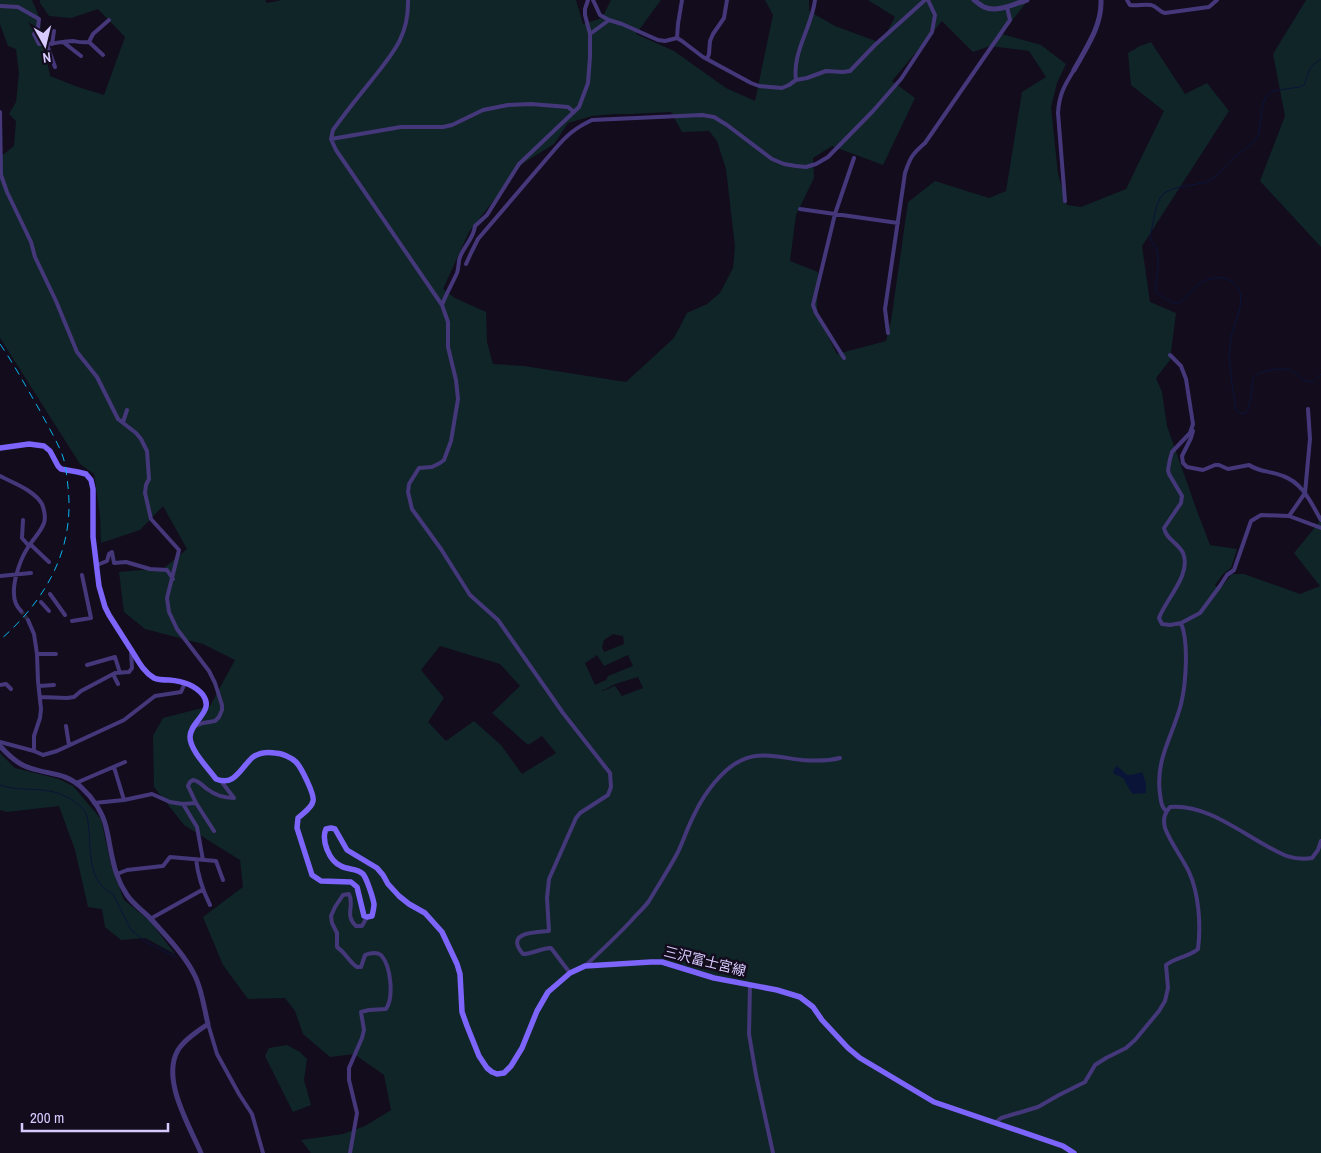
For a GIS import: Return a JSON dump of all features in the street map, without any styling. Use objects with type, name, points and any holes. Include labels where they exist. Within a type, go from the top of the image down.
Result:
[{"type":"main road","points":[[0,448],[29,444],[44,446],[61,469],[86,474],[91,480],[93,489],[93,537],[99,586],[109,615],[142,668],[155,679],[194,686],[206,700],[203,714],[193,728],[190,737],[194,749],[216,779],[226,781],[232,778],[252,758],[261,754],[276,753],[296,762],[312,792],[314,800],[310,807],[298,818],[297,828],[300,843],[312,875],[321,881],[352,882],[360,894],[362,912],[368,918]]},
{"type":"main road","name":"三沢富士宮線","points":[[368,918],[372,916],[374,904],[365,878],[362,873],[340,866],[333,860],[324,839],[326,829],[335,829],[347,850],[377,868],[399,896],[408,904],[425,913],[442,932],[460,974],[462,1012],[467,1026],[479,1056],[487,1068],[497,1074],[504,1073],[511,1066],[522,1048],[537,1010],[548,992],[570,973],[585,966],[662,962],[714,978],[777,990],[800,997],[813,1007],[822,1020],[860,1058],[934,1102],[1063,1146],[1074,1153]]},
{"type":"street","points":[[0,0],[0,5],[18,7],[39,19],[38,28],[34,34],[39,44],[46,45],[72,41],[89,42],[103,54]]},
{"type":"street","points":[[408,0],[408,18],[404,33],[398,44],[389,60],[333,130],[331,139],[336,150],[442,305],[448,322],[448,347],[456,380],[458,399],[451,441],[444,460],[432,467],[419,468],[409,484],[408,492],[412,509],[441,549],[470,595],[498,620],[563,713],[610,773],[611,780],[608,795],[580,813],[576,818],[549,878],[547,898],[549,931],[527,933],[518,939],[519,949],[523,954],[550,948],[570,973]]},
{"type":"street","points":[[442,305],[458,270],[459,258],[474,232],[475,226],[487,215],[519,164],[579,107],[588,82],[590,34],[585,15],[588,0]]},
{"type":"street","points":[[466,264],[478,239],[568,134],[592,120],[702,115],[714,117],[772,159],[796,166],[806,167],[816,164],[828,157],[901,79],[932,32],[935,15],[927,0],[875,45],[850,71],[826,71],[796,80],[782,88],[759,86],[707,59],[676,38],[665,41],[658,40],[609,20],[600,14],[593,0]]},
{"type":"street","points":[[676,38],[682,0]]},
{"type":"street","points":[[707,59],[710,41],[724,18],[727,0]]},
{"type":"street","points":[[796,80],[797,60],[815,0]]},
{"type":"street","points":[[974,0],[984,7],[993,9],[1007,7],[1027,0]]},
{"type":"street","points":[[1065,201],[1058,104],[1062,90],[1094,34],[1100,15],[1101,0]]},
{"type":"street","points":[[1127,0],[1130,5],[1152,5],[1165,14],[1210,7],[1217,0]]},
{"type":"street","points":[[888,333],[885,309],[908,163],[914,152],[925,143],[1010,20],[1007,7]]},
{"type":"street","points":[[89,42],[93,34],[109,20]]},
{"type":"street","points":[[590,34],[609,20]]},
{"type":"street","points":[[52,44],[54,31]]},
{"type":"street","points":[[64,42],[81,56]]},
{"type":"street","points":[[46,45],[55,66]]},
{"type":"street","points":[[331,139],[400,127],[452,126],[483,110],[508,105],[531,104],[568,107],[574,112]]},
{"type":"street","points":[[0,112],[1,174],[7,192],[31,242],[35,257],[78,352],[97,377],[118,419],[141,439],[147,452],[149,479],[145,493],[151,519],[179,550],[167,598],[169,612],[177,629],[209,671],[222,704],[219,717],[214,721],[203,723],[193,728]]},
{"type":"street","points":[[844,358],[817,315],[814,305],[836,214],[854,158]]},
{"type":"street","points":[[800,209],[898,223]]},
{"type":"street","points":[[1170,355],[1181,366],[1186,379],[1194,424],[1191,438],[1182,456],[1183,463],[1187,468],[1203,470],[1219,465],[1228,469],[1249,465],[1255,469],[1282,476],[1294,481],[1305,493],[1321,520]]},
{"type":"street","points":[[1289,516],[1305,493],[1310,438],[1308,409]]},
{"type":"street","points":[[123,422],[127,410]]},
{"type":"street","points":[[1194,424],[1190,433],[1172,452],[1168,464],[1169,474],[1182,496],[1181,503],[1164,528],[1165,534],[1183,553],[1184,571],[1162,610],[1160,618],[1162,624],[1181,623],[1200,612],[1227,575],[1234,570],[1252,521],[1261,515],[1289,516],[1321,528]]},
{"type":"street","points":[[0,476],[28,491],[42,504],[44,513],[44,522],[25,551],[16,575],[14,594],[21,611]]},
{"type":"street","points":[[23,520],[22,538],[49,562]]},
{"type":"street","points":[[97,565],[107,561],[109,554],[112,552],[114,563],[126,562],[168,570],[173,579]]},
{"type":"street","points":[[0,576],[31,573]]},
{"type":"street","points":[[72,622],[91,618],[82,576]]},
{"type":"street","points":[[50,594],[65,615]]},
{"type":"street","points":[[41,602],[49,611]]},
{"type":"street","points":[[28,620],[34,634],[40,697],[40,718],[34,736],[34,751]]},
{"type":"street","points":[[1166,811],[1161,806],[1158,781],[1162,757],[1176,720],[1183,690],[1185,653],[1181,623]]},
{"type":"street","points":[[40,697],[74,697],[81,691],[113,674],[129,672],[132,668],[131,649]]},
{"type":"street","points":[[37,654],[56,654]]},
{"type":"street","points":[[87,665],[115,657],[120,673]]},
{"type":"street","points":[[113,674],[118,684]]},
{"type":"street","points":[[0,742],[34,751],[43,756],[124,720],[155,696],[181,692],[185,683]]},
{"type":"street","points":[[0,685],[6,684],[11,688]]},
{"type":"street","points":[[39,686],[54,685]]},
{"type":"street","points":[[66,726],[70,745]]},
{"type":"street","points":[[0,746],[24,766],[68,778],[76,783],[94,803],[106,824],[117,874],[127,896],[150,918],[195,975],[217,1054],[252,1114],[263,1153]]},
{"type":"street","points":[[585,966],[618,935],[648,902],[666,876],[683,843],[694,814],[707,793],[732,766],[743,759],[756,756],[803,760],[840,758]]},
{"type":"street","points":[[76,783],[125,762]]},
{"type":"street","points":[[114,767],[124,800]]},
{"type":"street","points":[[214,831],[188,786],[193,780],[198,781],[208,790],[219,796],[234,798],[221,781]]},
{"type":"street","points":[[94,803],[124,800],[152,794],[170,802],[183,804],[196,802]]},
{"type":"street","points":[[183,804],[197,827],[203,860]]},
{"type":"street","points":[[995,1123],[1001,1118],[1038,1107],[1085,1082],[1096,1066],[1106,1058],[1126,1048],[1135,1040],[1165,1001],[1168,988],[1166,965],[1169,962],[1193,954],[1198,949],[1200,925],[1195,890],[1190,874],[1164,828],[1163,820],[1166,811],[1170,807],[1177,806],[1196,809],[1232,826],[1282,854],[1296,859],[1312,858],[1318,850],[1321,841]]},
{"type":"street","points":[[117,874],[127,870],[163,866],[170,857],[216,861],[223,880]]},
{"type":"street","points":[[196,859],[198,878],[210,904]]},
{"type":"street","points":[[150,918],[202,890]]},
{"type":"street","points":[[350,1153],[356,1113],[349,1080],[349,1068],[364,1030],[361,1012],[386,1009],[391,990],[385,964],[380,955],[376,953],[366,955],[361,966],[357,968],[351,963],[344,952],[337,947],[337,933],[331,916],[343,895],[349,894],[352,900],[349,913],[351,922],[356,926],[362,926],[368,918]]},
{"type":"street","points":[[750,985],[749,1034],[773,1153]]},
{"type":"street","points":[[201,1153],[174,1089],[172,1076],[175,1056],[179,1048],[192,1035],[208,1024]]},
{"type":"green space","points":[[0,0],[32,0],[38,14],[50,76],[104,95],[125,37],[98,9],[71,18],[49,16],[40,0],[265,0],[267,3],[282,0],[576,0],[583,24],[602,18],[611,0],[661,0],[636,34],[674,51],[726,88],[755,101],[773,15],[765,0],[809,0],[809,11],[835,26],[881,43],[895,17],[868,0],[1028,0],[1002,34],[1041,45],[1066,64],[1057,83],[1051,107],[1058,174],[1067,205],[1081,207],[1126,189],[1164,111],[1131,85],[1128,53],[1151,42],[1185,94],[1207,83],[1229,111],[1142,246],[1150,302],[1176,313],[1170,360],[1156,378],[1162,392],[1167,426],[1210,545],[1237,549],[1231,568],[1223,574],[1215,585],[1219,590],[1232,574],[1244,574],[1300,594],[1320,586],[1294,553],[1321,520],[1321,1153],[311,1153],[301,1140],[343,1134],[365,1126],[391,1110],[384,1075],[354,1054],[330,1057],[303,1034],[295,1011],[285,998],[248,999],[223,965],[203,917],[243,887],[240,860],[184,825],[154,787],[153,736],[163,718],[210,706],[235,660],[203,644],[145,629],[124,612],[119,572],[164,568],[187,549],[163,506],[140,530],[101,543],[100,515],[94,474],[80,464],[0,338],[0,157],[14,146],[16,121],[9,114],[16,102],[19,73],[16,49],[8,46],[0,24]],"holes":[[[942,21],[973,52],[990,46],[1029,51],[1046,77],[1022,92],[1006,191],[989,198],[935,181],[908,202],[891,321],[886,341],[837,354],[817,315],[818,272],[790,261],[796,215],[814,178],[813,158],[832,146],[883,165],[915,98],[892,81]],[[671,112],[682,132],[709,131],[717,141],[726,169],[735,247],[733,268],[720,293],[707,304],[687,313],[674,338],[626,382],[524,366],[493,364],[487,342],[486,312],[455,298],[443,289],[469,232],[522,164],[554,144],[568,123],[592,116]],[[613,634],[623,636],[624,644],[604,652],[602,647],[604,640]],[[440,646],[500,664],[520,686],[492,713],[528,745],[542,736],[556,753],[522,774],[501,745],[474,721],[446,741],[428,722],[444,698],[421,670]],[[597,655],[604,666],[628,655],[633,666],[608,676],[606,680],[595,685],[585,663]],[[638,677],[643,688],[622,696],[615,686],[603,691],[602,689],[604,690],[615,684]]]},
{"type":"green space","points":[[1306,0],[1321,0],[1321,247],[1260,181],[1285,116],[1273,54]]},
{"type":"green space","points":[[0,753],[15,768],[59,779],[73,786],[101,819],[111,865],[124,900],[150,921],[175,954],[145,938],[121,940],[105,927],[102,909],[88,907],[75,850],[59,806],[7,812],[0,810]]},
{"type":"green space","points":[[287,1045],[300,1052],[307,1059],[304,1080],[311,1105],[293,1112],[265,1056],[269,1048]]},
{"type":"water","points":[[1116,766],[1127,775],[1142,772],[1146,783],[1146,793],[1133,794],[1123,778],[1113,773]]},
{"type":"waterway","points":[[1321,59],[1310,69],[1304,85],[1273,91],[1265,98],[1259,134],[1252,144],[1233,158],[1215,177],[1207,182],[1176,188],[1164,193],[1156,208],[1150,237],[1158,256],[1155,291],[1167,300],[1174,303],[1181,302],[1198,284],[1214,278],[1229,280],[1239,290],[1241,299],[1231,338],[1230,353],[1231,377],[1236,410],[1242,414],[1247,412],[1251,398],[1253,378],[1259,373],[1287,369],[1300,378],[1313,382],[1321,374]]},
{"type":"waterway","points":[[1321,719],[1321,725]]},
{"type":"waterway","points":[[0,785],[17,789],[59,793],[81,807],[85,811],[87,818],[92,866],[99,882],[113,894],[131,930],[146,942],[176,957]]},
{"type":"tunnel","points":[[21,611],[28,620]]},
{"type":"railway","points":[[0,344],[39,409],[61,451],[66,472],[69,510],[62,552],[54,572],[31,608],[0,640]]}]
